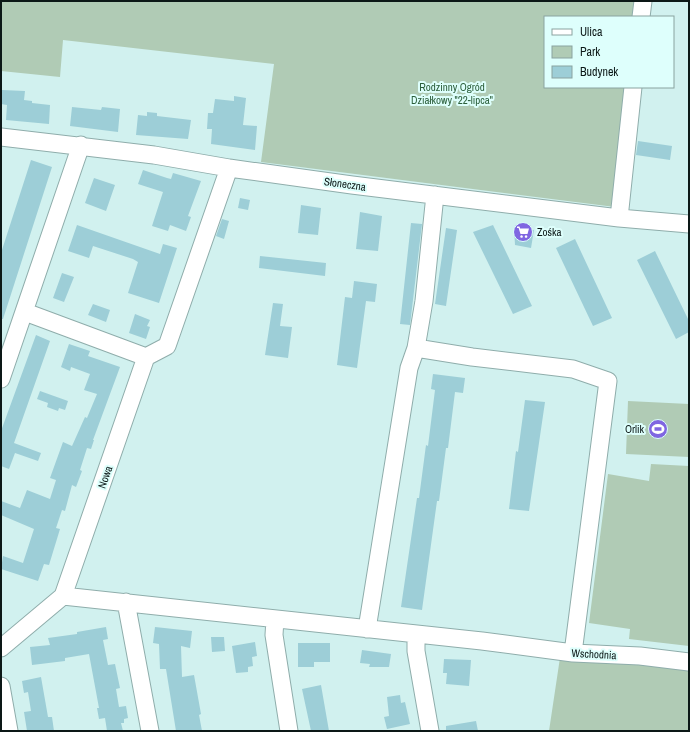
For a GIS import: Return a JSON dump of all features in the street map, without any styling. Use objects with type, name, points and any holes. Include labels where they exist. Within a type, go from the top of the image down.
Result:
[{"type":"street","points":[[641,16],[643,1]]},
{"type":"street","points":[[619,218],[633,88]]},
{"type":"street","name":"Słoneczna","points":[[1,137],[81,145],[192,161],[228,168],[435,195],[619,218],[689,224]]},
{"type":"street","points":[[1,379],[81,145]]},
{"type":"street","points":[[25,312],[146,357],[167,346],[228,168]]},
{"type":"street","points":[[367,629],[409,368],[416,348],[424,301],[435,195]]},
{"type":"street","points":[[416,348],[472,357],[573,369],[608,381],[572,653]]},
{"type":"street","name":"Nowa","points":[[63,596],[146,357]]},
{"type":"street","points":[[1,648],[63,596]]},
{"type":"street","name":"Wschodnia","points":[[63,596],[416,634],[572,653],[640,656],[689,662]]},
{"type":"street","points":[[126,602],[150,731]]},
{"type":"street","points":[[275,619],[274,635],[289,731]]},
{"type":"street","points":[[416,634],[416,651],[430,731]]},
{"type":"street","points":[[1,686],[9,731]]},
{"type":"green space","name":"Rodzinny Ogród Działkowy \"22-lipca\"","points":[[1,1],[636,1],[635,16],[544,16],[544,88],[627,88],[615,207],[261,162],[274,64],[63,40],[60,77],[1,71]]},
{"type":"green space","name":"Orlik","points":[[628,401],[689,404],[689,457],[626,454]]},
{"type":"green space","points":[[651,464],[689,466],[689,646],[629,639],[630,629],[589,623],[608,474],[649,481]]},
{"type":"green space","points":[[561,651],[689,668],[689,731],[549,731]]},
{"type":"building","points":[[2,90],[25,91],[24,100],[32,101],[32,103],[50,105],[49,124],[6,120],[7,105],[1,104]]},
{"type":"building","points":[[234,96],[246,98],[243,125],[257,126],[255,150],[211,144],[212,129],[207,129],[208,113],[213,113],[215,99],[234,101]]},
{"type":"building","points":[[72,107],[101,110],[102,107],[120,109],[118,132],[70,126]]},
{"type":"building","points":[[147,112],[157,113],[157,116],[191,120],[188,139],[136,135],[138,115],[147,116]]},
{"type":"building","points":[[638,141],[672,146],[670,160],[636,155]]},
{"type":"building","points":[[31,160],[52,167],[3,319],[1,319],[1,253]]},
{"type":"building","points":[[143,170],[171,179],[173,173],[201,181],[188,216],[191,217],[186,231],[170,225],[168,231],[152,226],[163,192],[138,184]]},
{"type":"building","points":[[94,178],[115,185],[106,211],[85,203]]},
{"type":"building","points":[[240,198],[250,200],[248,210],[238,208]]},
{"type":"building","points":[[301,205],[321,208],[318,235],[298,233]]},
{"type":"building","points":[[360,212],[382,216],[378,251],[356,249]]},
{"type":"building","points":[[222,219],[229,221],[224,239],[216,236]]},
{"type":"building","points":[[411,223],[422,224],[410,325],[400,324]]},
{"type":"building","points":[[77,225],[160,254],[163,244],[177,248],[159,303],[128,293],[138,262],[133,259],[93,246],[89,258],[68,251]]},
{"type":"building","points":[[493,225],[532,306],[513,314],[473,232]]},
{"type":"building","points":[[514,227],[534,230],[531,248],[515,245]]},
{"type":"building","points":[[446,228],[457,230],[446,306],[435,304]]},
{"type":"building","points":[[575,239],[612,318],[593,326],[556,248]]},
{"type":"building","points":[[655,251],[689,321],[689,332],[676,339],[637,260]]},
{"type":"building","points":[[260,256],[326,263],[325,276],[259,268]]},
{"type":"building","points":[[62,273],[74,277],[64,302],[53,298]]},
{"type":"building","points":[[354,281],[377,284],[375,302],[366,301],[357,368],[337,365],[345,297],[352,298]]},
{"type":"building","points":[[273,303],[283,304],[280,326],[292,327],[288,358],[265,355]]},
{"type":"building","points":[[93,304],[110,310],[106,322],[88,315]]},
{"type":"building","points":[[135,314],[150,320],[147,326],[150,327],[146,339],[129,333]]},
{"type":"building","points":[[36,335],[50,341],[14,443],[41,453],[38,461],[15,453],[9,469],[1,466],[1,431]]},
{"type":"building","points":[[69,344],[90,351],[88,356],[120,367],[91,449],[87,448],[80,470],[82,471],[76,487],[72,485],[65,511],[62,510],[56,528],[60,529],[49,565],[44,564],[38,581],[1,569],[3,556],[23,563],[34,529],[1,515],[1,501],[20,508],[27,490],[50,499],[56,480],[50,478],[63,442],[72,446],[85,417],[87,418],[97,394],[84,390],[90,374],[71,367],[70,371],[61,367]]},
{"type":"building","points":[[433,374],[465,378],[463,393],[455,392],[448,448],[446,448],[439,501],[437,501],[422,610],[401,607],[417,498],[419,498],[426,445],[428,446],[435,390],[431,389]]},
{"type":"building","points":[[40,391],[68,401],[65,410],[59,408],[58,411],[47,407],[48,403],[37,399]]},
{"type":"building","points":[[525,400],[545,402],[529,511],[509,509],[516,451],[518,452]]},
{"type":"building","points":[[106,627],[108,639],[103,640],[108,665],[115,664],[120,688],[116,689],[119,707],[126,706],[128,718],[124,719],[124,723],[121,723],[123,731],[107,731],[105,718],[99,719],[97,708],[99,708],[89,654],[65,658],[65,661],[32,665],[30,647],[50,645],[48,638],[77,634],[77,632]]},
{"type":"building","points":[[155,627],[192,631],[190,648],[181,646],[182,677],[194,675],[201,714],[199,715],[202,731],[176,731],[166,669],[160,669],[159,644],[153,643]]},
{"type":"building","points":[[211,637],[224,637],[225,651],[212,652]]},
{"type":"building","points":[[255,642],[257,656],[252,657],[253,666],[248,667],[248,672],[236,673],[232,646]]},
{"type":"building","points":[[298,643],[330,643],[330,662],[314,662],[314,667],[298,667]]},
{"type":"building","points":[[362,650],[391,654],[389,667],[369,667],[370,664],[360,663]]},
{"type":"building","points":[[444,659],[471,660],[469,686],[446,684],[447,673],[443,673]]},
{"type":"building","points":[[41,677],[48,717],[52,717],[54,731],[27,731],[24,712],[31,711],[28,692],[24,693],[22,681]]},
{"type":"building","points":[[321,685],[329,731],[311,731],[302,689]]},
{"type":"building","points":[[400,695],[401,703],[405,702],[410,724],[387,729],[384,717],[389,716],[387,697]]},
{"type":"building","points":[[476,721],[478,731],[446,731],[446,726]]},
{"type":"place","name":"Zośka","points":[[523,232]]},
{"type":"place","name":"Orlik","points":[[658,429]]}]
